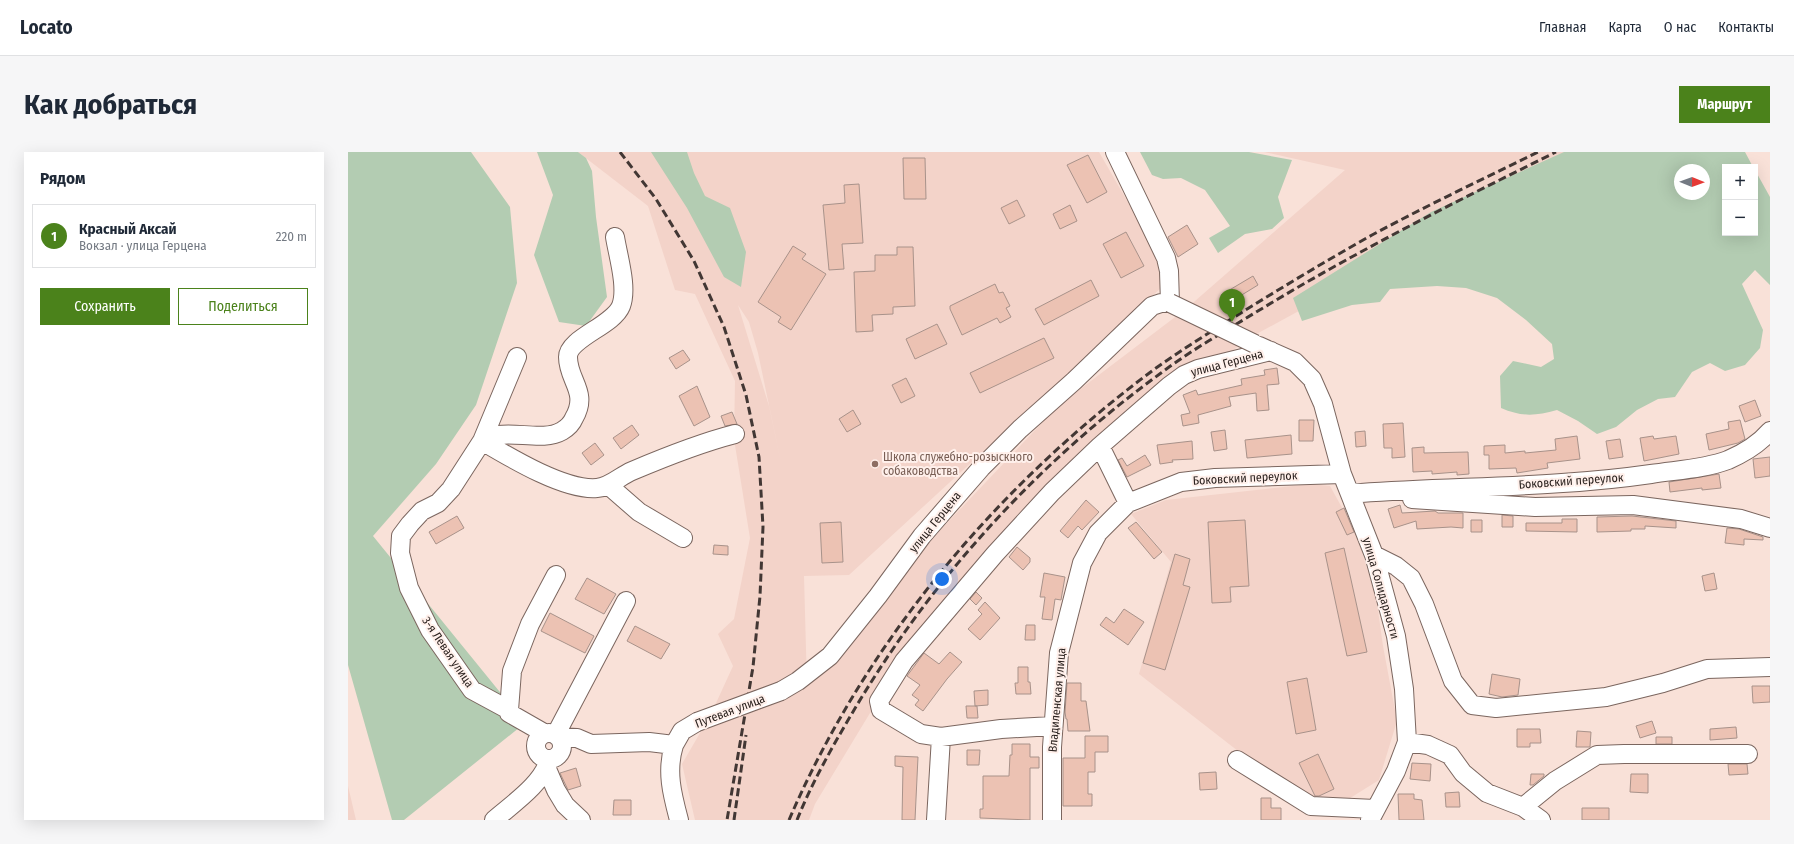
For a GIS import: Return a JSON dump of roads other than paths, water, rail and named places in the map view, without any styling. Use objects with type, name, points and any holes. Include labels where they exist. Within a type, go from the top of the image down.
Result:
[{"type":"street","points":[[1115,152],[1166,258],[1169,272],[1170,303],[1263,347]]},
{"type":"street","points":[[482,441],[499,435],[551,435],[562,432],[572,423],[578,410],[580,398],[568,357],[572,347],[614,317],[621,306],[623,295],[615,237]]},
{"type":"street","name":"улица Герцена","points":[[781,691],[798,681],[830,656],[878,596],[922,536],[980,468],[1020,428],[1074,381],[1152,306],[1161,303],[1170,303]]},
{"type":"street","name":"улица Герцена","points":[[941,737],[921,734],[880,710],[879,701],[909,655],[995,554],[1052,492],[1100,446],[1169,386],[1184,375],[1263,347]]},
{"type":"street","name":"улица Солидарности","points":[[1263,347],[1295,362],[1312,379],[1323,404],[1342,474],[1355,492],[1396,636],[1404,689],[1407,742],[1396,770],[1372,814]]},
{"type":"street","name":"3-я Левая улица","points":[[517,357],[482,441],[451,489],[438,503],[422,511],[401,536],[400,552],[409,588],[430,630],[472,690],[509,710],[509,713],[553,747]]},
{"type":"street","name":"Боковский переулок","points":[[1355,492],[1630,477],[1692,468],[1727,460],[1750,449],[1770,432]]},
{"type":"street","points":[[482,441],[534,471],[574,485],[596,488],[608,485],[622,476],[660,460],[735,434]]},
{"type":"street","points":[[1100,446],[1128,503]]},
{"type":"street","name":"Боковский переулок","points":[[1128,503],[1181,482],[1215,478],[1342,474]]},
{"type":"street","points":[[608,485],[639,512],[683,538]]},
{"type":"street","name":"Боковский переулок","points":[[1355,492],[1390,498],[1535,507],[1633,505],[1741,519],[1770,528]]},
{"type":"street","name":"Владиленская улица","points":[[1052,820],[1053,726],[1060,653],[1082,563],[1098,533],[1128,503]]},
{"type":"street","points":[[1374,555],[1396,566],[1411,578],[1424,604],[1452,681],[1472,705],[1496,708],[1606,697],[1707,669],[1770,667]]},
{"type":"street","points":[[509,710],[512,671],[530,624],[556,574]]},
{"type":"street","points":[[494,820],[538,781],[553,747],[626,601]]},
{"type":"street","name":"Путевая улица","points":[[674,744],[682,731],[697,722],[781,691]]},
{"type":"street","points":[[936,820],[941,737],[1001,729],[1053,726]]},
{"type":"street","points":[[553,747],[577,738],[591,744],[649,742],[674,744],[670,756],[669,771],[672,793],[679,820]]},
{"type":"street","points":[[1407,742],[1428,745],[1450,755],[1462,773],[1487,793],[1523,807],[1541,820]]},
{"type":"street","points":[[553,747],[556,790],[565,805],[581,820]]},
{"type":"street","points":[[1523,807],[1555,781],[1597,755],[1748,754]]},
{"type":"street","points":[[1237,760],[1311,806],[1372,814]]},
{"type":"railway","points":[[620,152],[656,199],[694,261],[724,327],[746,395],[759,457],[763,527],[760,596],[753,667],[727,820]]},
{"type":"railway","points":[[789,820],[821,753],[857,689],[898,628],[943,570],[991,514],[1043,462],[1098,413],[1156,368],[1216,329],[1341,252],[1434,203],[1538,152]]},
{"type":"railway","points":[[797,820],[817,776],[857,705],[887,657],[920,611],[955,566],[992,524],[1073,444],[1116,407],[1161,373],[1218,335],[1365,250],[1556,152]]},
{"type":"railway","points":[[734,820],[746,735]]},
{"type":"place","name":"Красный Аксай","points":[[1232,322]]},
{"type":"place","name":"Школа служебно-розыскного собаководства","points":[[875,464]]}]
